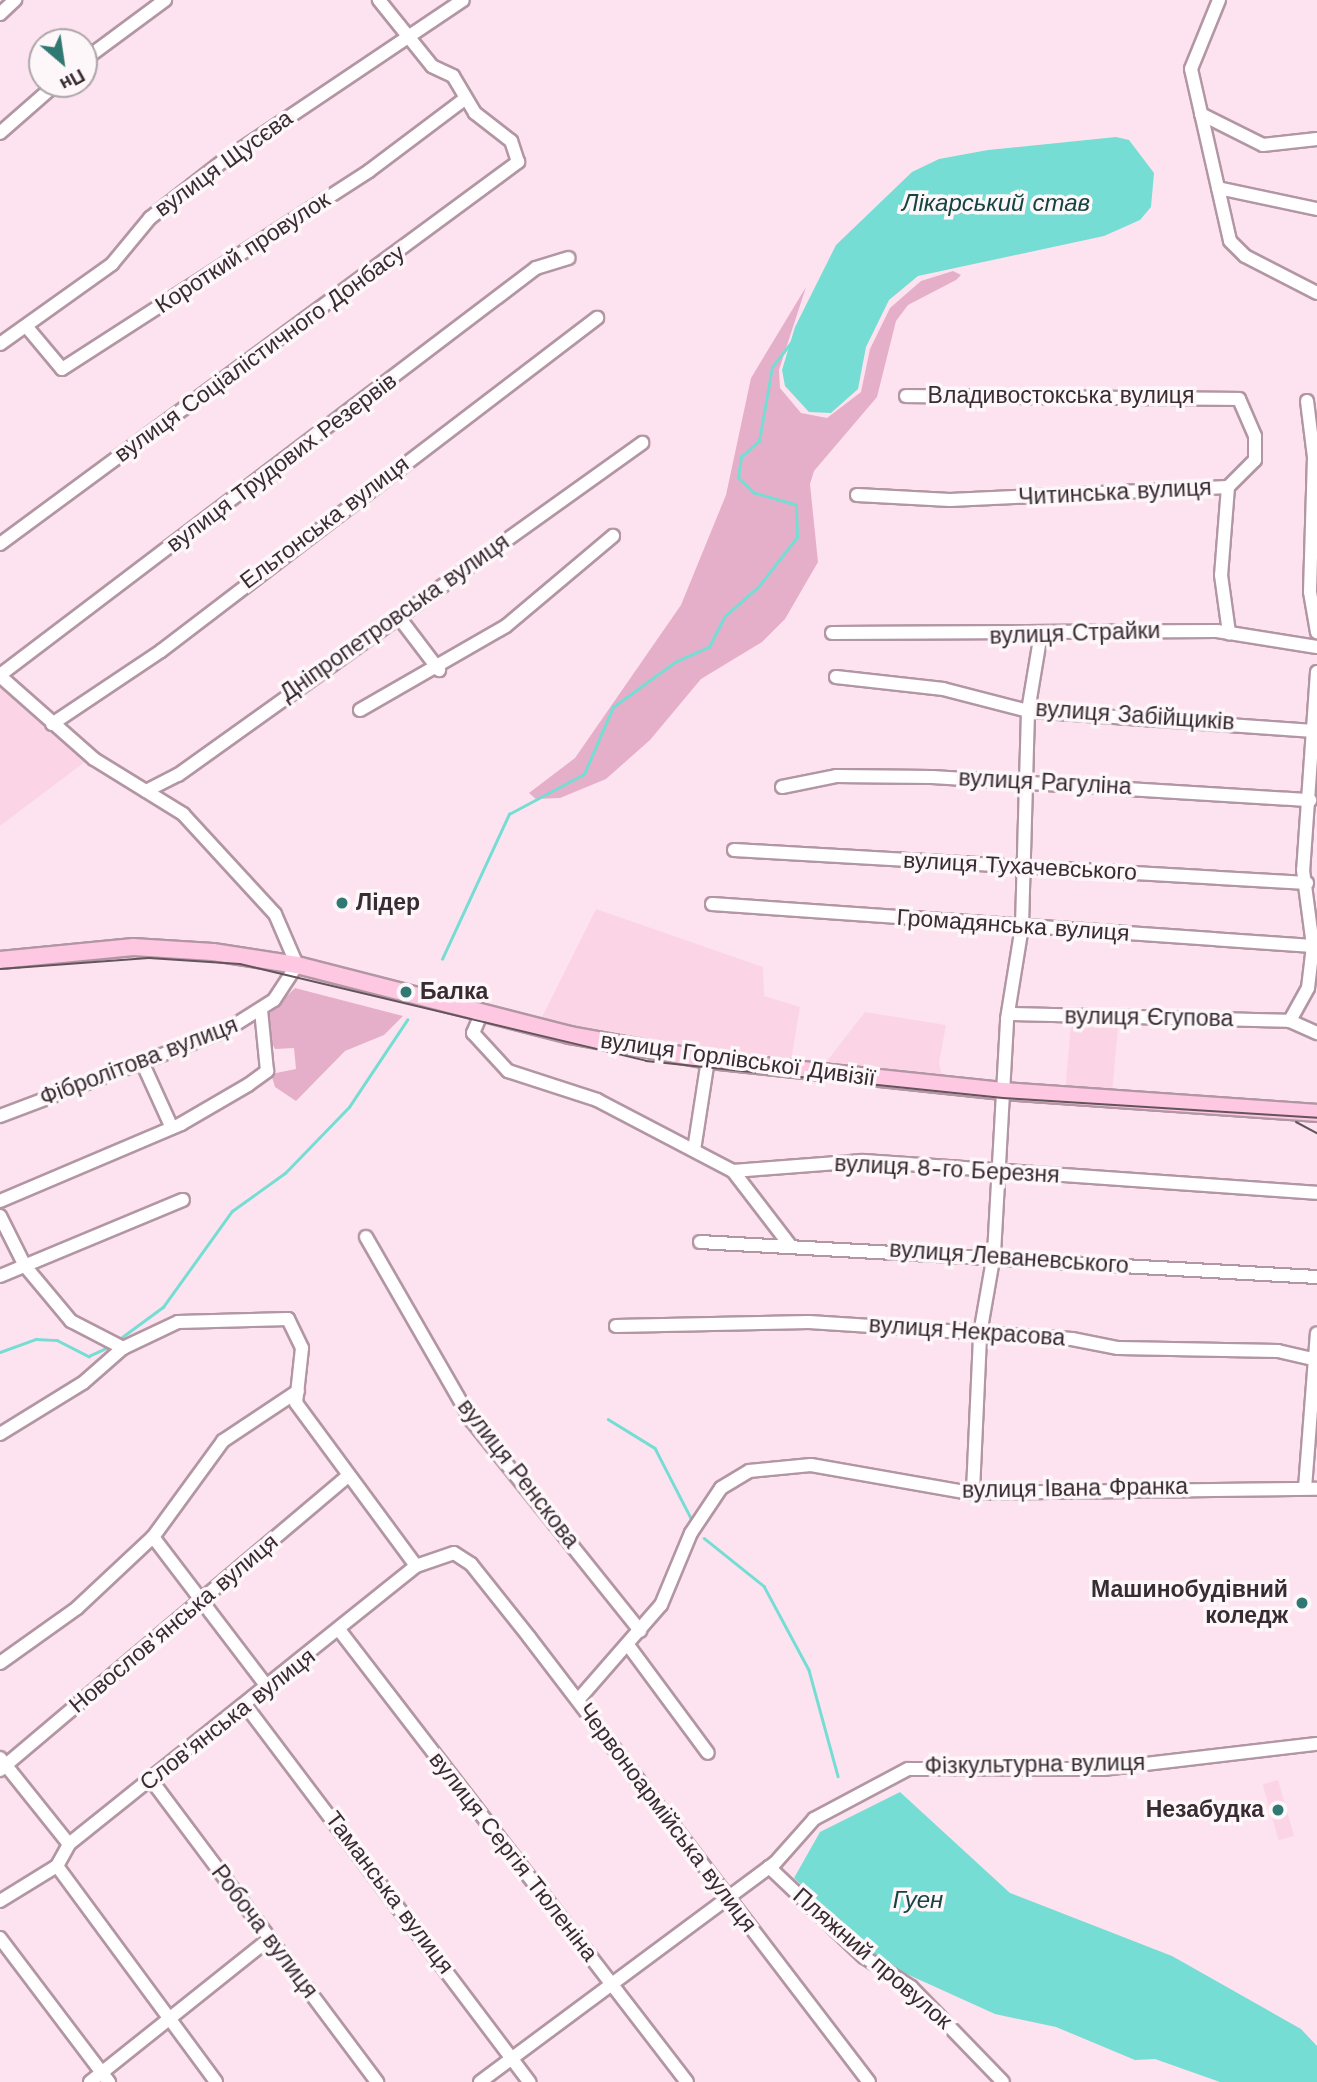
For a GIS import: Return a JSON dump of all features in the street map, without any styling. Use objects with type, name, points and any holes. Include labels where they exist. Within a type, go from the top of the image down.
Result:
[{"type":"main road","name":"вулиця Горлівської Дивізії","points":[[0,960],[133,947],[297,965],[482,1012],[708,1060],[1004,1091],[1317,1113]]},
{"type":"street","points":[[98,50],[165,0]]},
{"type":"street","points":[[379,0],[432,66],[453,76],[466,98]]},
{"type":"street","name":"вулиця Щусєва","points":[[0,344],[112,264],[150,218],[212,170],[407,35],[463,0]]},
{"type":"street","points":[[1219,0],[1193,56],[1201,114],[1218,188],[1236,249],[1317,293]]},
{"type":"street","points":[[0,14],[11,1]]},
{"type":"street","points":[[0,133],[40,98]]},
{"type":"street","name":"вулиця Соціалістичного Донбасу","points":[[0,544],[519,162],[511,141],[466,98]]},
{"type":"street","name":"Короткий провулок","points":[[26,326],[62,369],[369,171],[466,98]]},
{"type":"street","points":[[1201,114],[1263,145],[1317,139]]},
{"type":"street","points":[[1218,188],[1317,209]]},
{"type":"street","name":"вулиця Трудових Резервів","points":[[0,676],[536,268],[568,258]]},
{"type":"street","name":"Ельтонська вулиця","points":[[52,724],[151,659],[597,318]]},
{"type":"street","name":"Владивостокська вулиця","points":[[906,396],[1239,399],[1255,436],[1255,460],[1228,487]]},
{"type":"street","points":[[1307,401],[1314,457],[1310,592],[1317,632]]},
{"type":"street","name":"Дніпропетровська вулиця","points":[[146,791],[178,775],[642,443]]},
{"type":"street","name":"Читинська вулиця","points":[[857,495],[950,500],[1228,487],[1221,575],[1228,633]]},
{"type":"street","points":[[360,710],[439,670],[506,626],[612,536]]},
{"type":"street","points":[[398,616],[439,670]]},
{"type":"street","name":"вулиця Страйки","points":[[832,633],[1228,633],[1317,647]]},
{"type":"street","points":[[973,1491],[980,1334],[994,1254],[1008,1014],[1022,926],[1028,710],[1041,633]]},
{"type":"street","points":[[1317,673],[1311,731],[1307,883],[1313,946],[1308,988],[1290,1021],[1317,1032]]},
{"type":"street","points":[[0,676],[52,724],[183,814],[250,882],[284,927],[297,965]]},
{"type":"street","name":"вулиця Забійщиків","points":[[836,677],[943,689],[1028,710],[1311,731]]},
{"type":"street","name":"вулиця Рагуліна","points":[[782,787],[862,775],[1028,781],[1310,800]]},
{"type":"street","name":"вулиця Тухачевського","points":[[734,850],[1307,883]]},
{"type":"street","name":"Громадянська вулиця","points":[[712,904],[1313,946]]},
{"type":"street","name":"Фібролітова вулиця","points":[[0,1116],[142,1062],[261,1010],[297,965]]},
{"type":"street","points":[[0,1201],[172,1128],[267,1071],[261,1010]]},
{"type":"street","points":[[482,1012],[473,1033],[499,1066],[597,1100],[733,1171],[789,1244]]},
{"type":"street","name":"вулиця Єгупова","points":[[1008,1014],[1290,1021]]},
{"type":"street","points":[[694,1150],[708,1060]]},
{"type":"street","points":[[142,1062],[172,1128]]},
{"type":"street","name":"вулиця 8-го Березня","points":[[733,1171],[863,1161],[1317,1193]]},
{"type":"street","points":[[0,1276],[183,1200]]},
{"type":"street","points":[[0,1216],[25,1266],[71,1321],[116,1346]]},
{"type":"street","name":"вулиця Ренскова","points":[[366,1237],[472,1421],[640,1631]]},
{"type":"street","name":"вулиця Леваневського","points":[[700,1242],[994,1254],[1317,1277]]},
{"type":"street","points":[[0,1434],[83,1383],[116,1346],[178,1322],[288,1319],[302,1348],[296,1403],[347,1477],[416,1566]]},
{"type":"street","name":"вулиця Некрасова","points":[[616,1326],[808,1322],[980,1334],[1118,1348],[1278,1351],[1315,1359]]},
{"type":"street","points":[[1311,1488],[1317,1334]]},
{"type":"street","points":[[0,1662],[76,1608],[153,1537],[223,1441],[298,1391]]},
{"type":"street","name":"вулиця Івана Франка","points":[[578,1700],[661,1605],[691,1533],[721,1488],[749,1471],[811,1465],[973,1491],[1311,1488]]},
{"type":"street","name":"Новослов'янська вулиця","points":[[2,1765],[204,1600],[347,1477]]},
{"type":"street","points":[[153,1537],[204,1600],[268,1688]]},
{"type":"street","name":"Слов'янська вулиця","points":[[0,1901],[57,1866],[69,1844],[340,1631],[416,1566],[445,1553],[463,1557]]},
{"type":"street","name":"Червоноармійська вулиця","points":[[463,1557],[578,1700],[726,1899],[869,2082]]},
{"type":"street","name":"вулиця Сергія Тюленіна","points":[[340,1631],[687,2082]]},
{"type":"street","points":[[628,1645],[708,1753]]},
{"type":"street","name":"Таманська вулиця","points":[[246,1706],[530,2082]]},
{"type":"street","name":"Фізкультурна вулиця","points":[[480,2082],[514,2062],[615,1987],[769,1867],[826,1811],[908,1769],[1103,1769],[1317,1744]]},
{"type":"street","points":[[2,1765],[69,1844]]},
{"type":"street","name":"Робоча вулиця","points":[[152,1781],[377,2082]]},
{"type":"street","points":[[57,1866],[216,2082]]},
{"type":"street","name":"Пляжний провулок","points":[[769,1867],[863,1957],[911,1987],[1003,2082]]},
{"type":"street","points":[[0,1938],[106,2077]]},
{"type":"street","points":[[90,2082],[106,2077],[169,2016],[269,1939]]},
{"type":"shaded area","points":[[953,271],[961,275],[908,305],[896,321],[877,397],[814,471],[810,484],[818,562],[785,619],[762,642],[701,679],[650,740],[606,779],[560,798],[536,799],[529,793],[575,758],[681,605],[726,495],[751,378],[806,287],[779,370],[780,388],[801,413],[827,418],[861,392],[870,349],[890,308],[921,281]]},
{"type":"shaded area","points":[[0,684],[86,761],[0,826]]},
{"type":"shaded area","points":[[596,909],[763,967],[764,996],[800,1007],[790,1067],[650,1046],[540,1021]]},
{"type":"shaded area","points":[[295,988],[403,1016],[384,1035],[345,1051],[296,1101],[275,1087],[271,1074],[296,1069],[294,1048],[275,1049],[261,1022]]},
{"type":"shaded area","points":[[865,1012],[946,1025],[939,1063],[944,1083],[820,1070]]},
{"type":"shaded area","points":[[1071,1024],[1118,1028],[1112,1093],[1065,1089]]},
{"type":"shaded area","name":"Незабудка","points":[[1278,1780],[1294,1836],[1279,1840],[1263,1784]]},
{"type":"water","name":"Лікарський став","points":[[1116,137],[1129,140],[1154,173],[1151,207],[1140,220],[1104,236],[918,276],[889,300],[866,347],[858,389],[831,413],[809,412],[785,386],[782,370],[795,327],[836,245],[912,172],[939,159],[988,150]]},
{"type":"water","name":"Гуен","points":[[900,1792],[1010,1893],[1172,1956],[1301,2029],[1317,2046],[1317,2082],[1220,2082],[1155,2059],[1135,2060],[1056,2027],[995,2014],[878,1961],[794,1878],[820,1832]]},
{"type":"waterway","points":[[442,959],[509,814],[584,774],[613,707],[675,662],[709,647],[724,617],[759,586],[797,537],[796,505],[754,493],[738,478],[741,457],[759,441],[772,367],[792,341]]},
{"type":"waterway","points":[[118,1340],[163,1307],[232,1211],[285,1173],[349,1107],[407,1020]]},
{"type":"waterway","points":[[0,1352],[36,1339],[57,1340],[89,1356],[110,1346]]},
{"type":"waterway","points":[[608,1419],[655,1448],[692,1520]]},
{"type":"waterway","points":[[704,1538],[764,1586],[809,1670],[838,1776]]},
{"type":"tram line","points":[[0,969],[149,958],[240,964],[646,1061],[1003,1098],[1317,1118]]},
{"type":"tram line","points":[[1296,1122],[1317,1133]]},
{"type":"place","name":"Лідер","points":[[342,903]]},
{"type":"place","name":"Балка","points":[[406,992]]},
{"type":"place","name":"Машинобудівний коледж","points":[[1302,1603]]},
{"type":"place","name":"Незабудка","points":[[1278,1810]]}]
